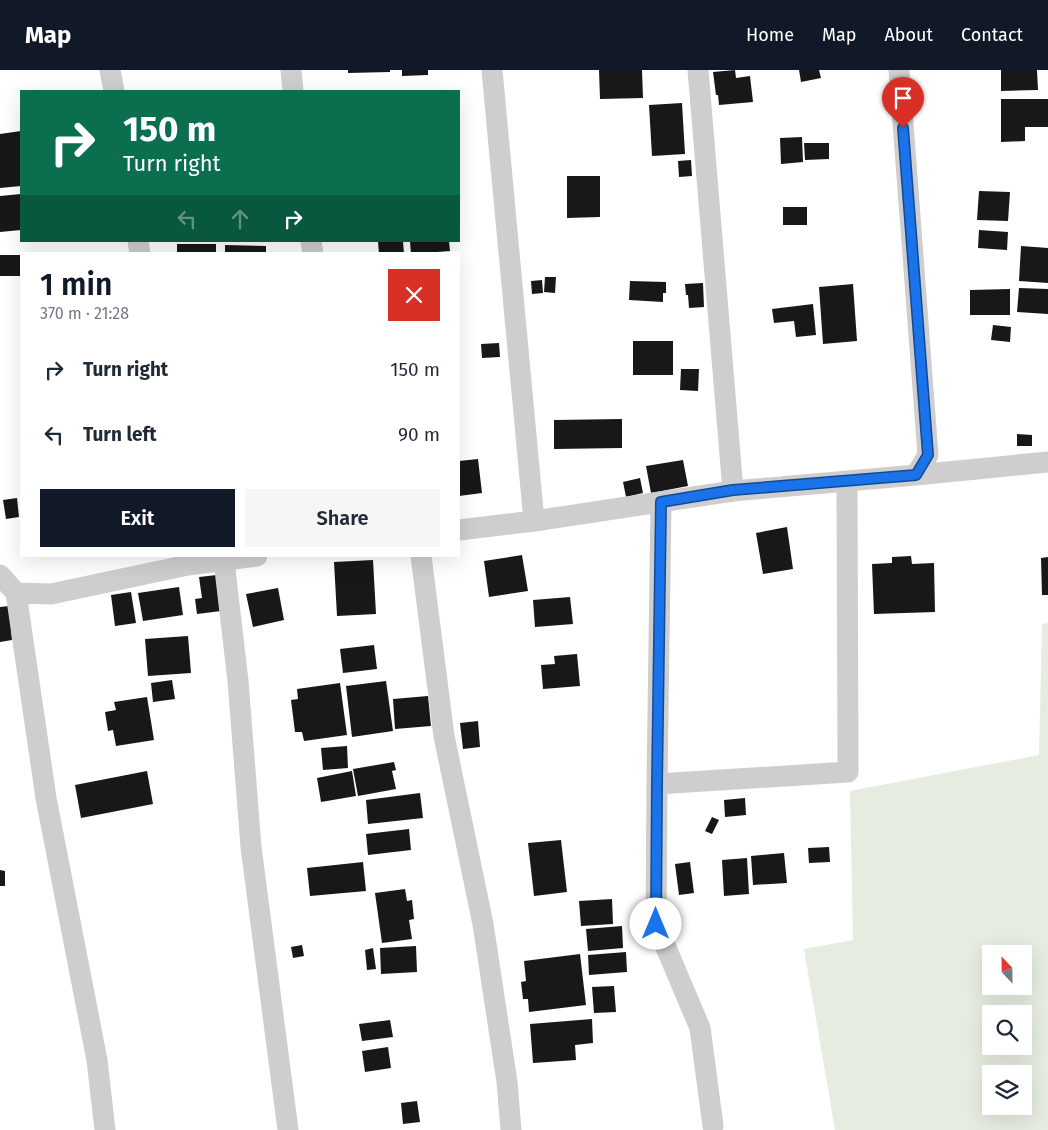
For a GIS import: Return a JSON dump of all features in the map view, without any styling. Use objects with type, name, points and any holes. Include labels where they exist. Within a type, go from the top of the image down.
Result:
[{"type":"street","points":[[110,70],[114,90]]},
{"type":"street","points":[[291,70],[293,90]]},
{"type":"street","points":[[492,70],[534,521]]},
{"type":"street","points":[[698,70],[733,490]]},
{"type":"street","points":[[899,70],[928,455],[916,475]]},
{"type":"street","points":[[460,530],[534,521],[733,490],[1048,462]]},
{"type":"street","points":[[657,784],[848,772],[847,481]]},
{"type":"street","points":[[661,502],[656,924],[700,1028],[713,1126]]},
{"type":"street","points":[[16,593],[51,594],[187,561],[224,561],[250,557]]},
{"type":"street","points":[[421,557],[444,736],[483,924],[507,1082],[511,1130]]},
{"type":"street","points":[[224,561],[238,681],[251,847],[288,1130]]},
{"type":"street","points":[[0,575],[16,593],[46,798],[97,1060],[105,1130]]},
{"type":"shaded area","points":[[1048,623],[1048,1130],[835,1130],[804,949],[853,940],[850,791],[1039,755],[1042,624]]},
{"type":"building","points":[[348,70],[390,70],[390,72],[348,73]]},
{"type":"building","points":[[402,70],[428,70],[428,75],[402,76]]},
{"type":"building","points":[[599,70],[642,70],[643,98],[600,99]]},
{"type":"building","points":[[735,70],[736,78],[750,76],[753,102],[719,105],[713,72]]},
{"type":"building","points":[[799,70],[819,70],[821,78],[801,82]]},
{"type":"building","points":[[1001,70],[1037,70],[1038,90],[1001,91]]},
{"type":"building","points":[[1001,99],[1048,99],[1048,127],[1025,127],[1025,141],[1001,142]]},
{"type":"building","points":[[682,103],[685,154],[652,156],[649,105]]},
{"type":"building","points":[[20,131],[20,186],[0,188],[0,134]]},
{"type":"building","points":[[802,137],[803,162],[781,164],[780,138]]},
{"type":"building","points":[[804,143],[829,143],[829,159],[805,160]]},
{"type":"building","points":[[691,160],[692,176],[679,177],[678,161]]},
{"type":"building","points":[[567,176],[600,176],[600,217],[567,218]]},
{"type":"building","points":[[979,191],[1010,192],[1008,221],[977,220]]},
{"type":"building","points":[[20,194],[20,230],[0,232],[0,196]]},
{"type":"building","points":[[783,207],[807,207],[807,225],[783,225]]},
{"type":"building","points":[[979,230],[1008,232],[1007,250],[978,248]]},
{"type":"building","points":[[378,242],[403,242],[404,252],[379,252]]},
{"type":"building","points":[[410,242],[449,242],[450,251],[411,252]]},
{"type":"building","points":[[177,244],[216,244],[216,252],[177,252]]},
{"type":"building","points":[[225,245],[266,246],[266,252],[225,252]]},
{"type":"building","points":[[1021,246],[1048,248],[1048,283],[1019,281]]},
{"type":"building","points":[[0,255],[20,255],[20,276],[0,276]]},
{"type":"building","points":[[545,277],[556,277],[555,293],[544,292]]},
{"type":"building","points":[[542,280],[543,293],[532,294],[531,281]]},
{"type":"building","points":[[630,281],[666,282],[666,293],[663,293],[663,302],[629,300]]},
{"type":"building","points":[[703,283],[704,307],[689,308],[685,284]]},
{"type":"building","points":[[853,284],[857,341],[823,344],[819,287]]},
{"type":"building","points":[[1019,288],[1048,289],[1048,314],[1017,312]]},
{"type":"building","points":[[1010,289],[1010,315],[970,315],[970,290]]},
{"type":"building","points":[[813,304],[816,335],[796,337],[794,321],[774,323],[772,309]]},
{"type":"building","points":[[993,325],[1011,327],[1010,342],[991,340]]},
{"type":"building","points":[[633,341],[673,341],[673,375],[633,375]]},
{"type":"building","points":[[499,343],[500,357],[482,358],[481,344]]},
{"type":"building","points":[[681,369],[699,369],[698,391],[680,390]]},
{"type":"building","points":[[622,419],[622,448],[554,449],[554,420]]},
{"type":"building","points":[[1017,434],[1032,435],[1032,446],[1017,446]]},
{"type":"building","points":[[478,459],[482,493],[460,496],[460,461]]},
{"type":"building","points":[[683,460],[688,486],[651,493],[646,466]]},
{"type":"building","points":[[640,478],[643,493],[626,497],[623,482]]},
{"type":"building","points":[[17,498],[19,517],[6,519],[3,500]]},
{"type":"building","points":[[787,527],[793,569],[763,574],[756,533]]},
{"type":"building","points":[[522,555],[528,591],[489,597],[484,561]]},
{"type":"building","points":[[911,556],[912,564],[934,563],[935,612],[874,614],[872,564],[892,563],[892,557]]},
{"type":"building","points":[[1048,557],[1048,595],[1042,595],[1041,558]]},
{"type":"building","points":[[373,560],[376,614],[337,616],[334,562]]},
{"type":"building","points":[[217,575],[221,611],[197,614],[195,599],[202,598],[199,577]]},
{"type":"building","points":[[179,587],[183,615],[143,621],[138,593]]},
{"type":"building","points":[[278,588],[284,620],[253,627],[246,594]]},
{"type":"building","points":[[131,592],[136,623],[115,626],[111,595]]},
{"type":"building","points":[[570,597],[573,624],[535,627],[533,600]]},
{"type":"building","points":[[9,606],[12,640],[0,642],[0,607]]},
{"type":"building","points":[[188,636],[191,673],[148,676],[145,639]]},
{"type":"building","points":[[374,645],[377,669],[343,673],[340,649]]},
{"type":"building","points":[[577,654],[580,686],[543,689],[541,665],[555,664],[554,656]]},
{"type":"building","points":[[172,680],[175,699],[153,702],[151,683]]},
{"type":"building","points":[[386,681],[393,731],[352,737],[346,686]]},
{"type":"building","points":[[340,683],[347,735],[304,741],[302,732],[295,732],[291,700],[298,699],[297,689]]},
{"type":"building","points":[[428,696],[431,726],[395,729],[393,699]]},
{"type":"building","points":[[147,697],[154,740],[116,746],[113,730],[108,731],[105,712],[116,710],[114,702]]},
{"type":"building","points":[[478,721],[480,747],[463,749],[460,723]]},
{"type":"building","points":[[347,746],[348,768],[323,770],[321,748]]},
{"type":"building","points":[[394,762],[396,770],[392,771],[396,789],[358,796],[353,769]]},
{"type":"building","points":[[147,771],[153,804],[81,818],[75,785]]},
{"type":"building","points":[[352,771],[356,796],[321,802],[317,778]]},
{"type":"building","points":[[420,793],[423,818],[368,824],[366,800]]},
{"type":"building","points":[[745,798],[746,815],[725,817],[724,800]]},
{"type":"building","points":[[712,817],[719,820],[712,834],[705,831]]},
{"type":"building","points":[[409,829],[411,850],[368,855],[366,834]]},
{"type":"building","points":[[561,840],[567,892],[534,896],[528,843]]},
{"type":"building","points":[[829,847],[830,862],[809,863],[808,848]]},
{"type":"building","points":[[784,853],[787,883],[753,885],[751,856]]},
{"type":"building","points":[[747,858],[749,894],[724,896],[722,860]]},
{"type":"building","points":[[363,862],[366,891],[310,896],[307,868]]},
{"type":"building","points":[[690,862],[694,893],[679,895],[675,864]]},
{"type":"building","points":[[0,870],[5,871],[5,886],[0,886]]},
{"type":"building","points":[[405,889],[407,901],[412,900],[414,919],[409,920],[412,939],[382,943],[375,893]]},
{"type":"building","points":[[612,899],[613,924],[581,926],[579,901]]},
{"type":"building","points":[[622,926],[623,948],[588,951],[586,929]]},
{"type":"building","points":[[302,945],[304,956],[293,958],[291,947]]},
{"type":"building","points":[[416,946],[417,972],[381,974],[380,948]]},
{"type":"building","points":[[373,948],[376,969],[367,970],[365,950]]},
{"type":"building","points":[[626,952],[627,972],[589,975],[588,955]]},
{"type":"building","points":[[580,954],[586,1005],[529,1012],[528,999],[523,999],[521,982],[526,981],[524,961]]},
{"type":"building","points":[[614,986],[616,1012],[594,1013],[592,987]]},
{"type":"building","points":[[592,1019],[593,1043],[575,1045],[576,1060],[533,1063],[530,1024]]},
{"type":"building","points":[[390,1020],[393,1037],[362,1041],[359,1024]]},
{"type":"building","points":[[388,1047],[391,1068],[365,1072],[362,1051]]},
{"type":"building","points":[[417,1101],[420,1122],[403,1124],[401,1103]]},
{"type":"route","points":[[656,924],[661,502],[733,490],[916,475],[928,455],[903,128]]}]
